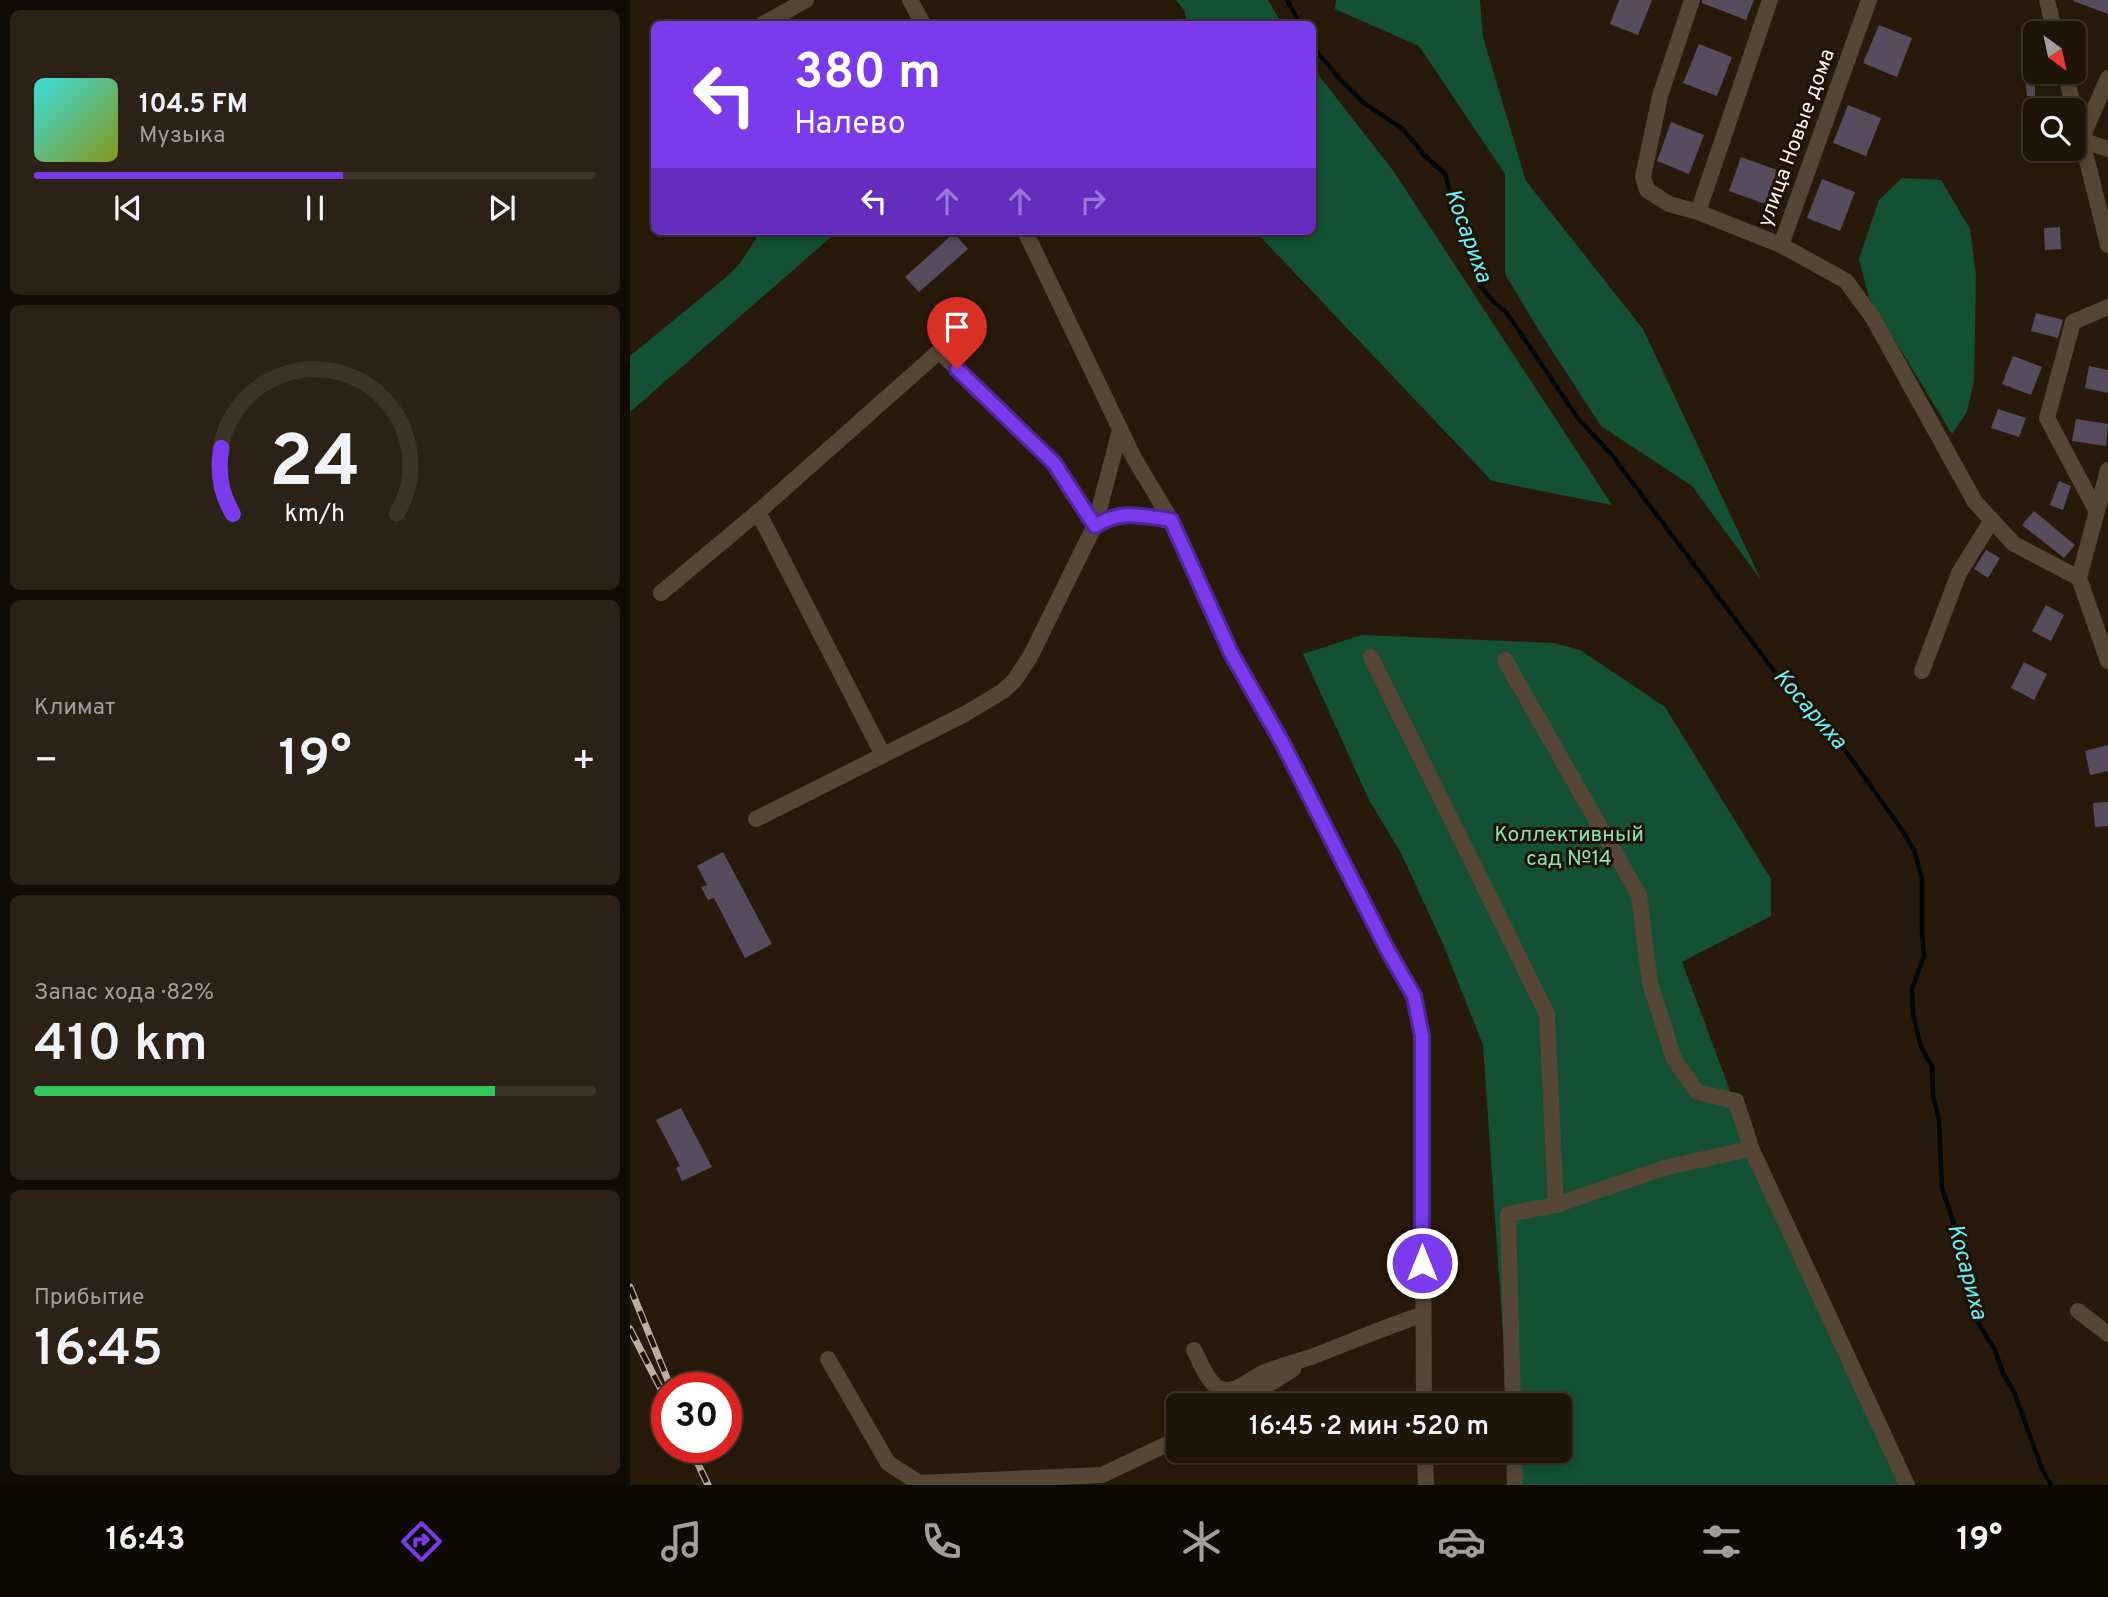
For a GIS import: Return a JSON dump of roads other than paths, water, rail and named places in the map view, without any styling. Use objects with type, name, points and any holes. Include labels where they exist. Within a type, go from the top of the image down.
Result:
[{"type":"street","points":[[768,21],[806,0]]},
{"type":"street","points":[[910,0],[921,21]]},
{"type":"street","name":"улица Новые дома","points":[[1692,0],[1660,96],[1643,177],[1647,190],[1669,204],[1698,212],[1781,245],[1869,0]]},
{"type":"street","points":[[1698,212],[1770,0]]},
{"type":"street","points":[[2047,0],[2052,21]]},
{"type":"street","points":[[2086,129],[2108,78]]},
{"type":"street","points":[[2086,142],[2108,149]]},
{"type":"street","points":[[2086,159],[2108,245]]},
{"type":"street","points":[[1027,235],[1134,458],[1171,520],[1231,653],[1283,744],[1387,949],[1414,996],[1422,1036],[1424,1393]]},
{"type":"street","points":[[1781,245],[1846,281],[1873,317],[1975,502],[2014,544],[2079,578]]},
{"type":"street","points":[[2096,510],[2047,418],[2073,322],[2108,307]]},
{"type":"street","points":[[661,593],[758,512],[962,331]]},
{"type":"street","points":[[940,352],[1054,463],[1095,526]]},
{"type":"street","points":[[756,819],[974,709],[1014,681],[1030,657],[1095,526],[1120,430]]},
{"type":"street","points":[[2108,470],[2079,578],[2108,661]]},
{"type":"street","points":[[758,512],[883,755]]},
{"type":"street","points":[[1095,526],[1108,517],[1122,515],[1171,520]]},
{"type":"street","points":[[1922,671],[1959,573],[1992,520]]},
{"type":"street","points":[[1371,657],[1547,1014],[1556,1205]]},
{"type":"street","points":[[1505,660],[1639,895],[1650,983],[1674,1059],[1696,1092],[1736,1101],[1758,1163],[1906,1485]]},
{"type":"street","points":[[1513,1393],[1508,1214],[1556,1205],[1664,1168],[1740,1151]]},
{"type":"street","points":[[2078,1311],[2108,1334]]},
{"type":"street","points":[[1194,1350],[1210,1380],[1222,1390],[1228,1390],[1264,1372],[1422,1315]]},
{"type":"street","points":[[1255,1393],[1312,1356]]},
{"type":"street","points":[[828,1359],[888,1463],[919,1483],[1102,1475],[1166,1445]]},
{"type":"street","points":[[1425,1463],[1426,1485]]},
{"type":"street","points":[[1514,1463],[1515,1485]]},
{"type":"waterway","name":"Косариха","points":[[1287,0],[1298,21]]},
{"type":"waterway","name":"Косариха","points":[[1316,51],[1364,103],[1403,129],[1424,155],[1445,174],[1466,248],[1480,285],[1506,312],[1580,421],[1611,454],[1790,692],[1847,753],[1914,850],[1922,879],[1924,956],[1912,989],[1913,1014],[1921,1047],[1932,1066],[1933,1096],[1939,1119],[1942,1188],[1970,1272],[1972,1308],[2014,1392],[2042,1469],[2051,1485]]},
{"type":"railway","points":[[630,1287],[665,1372]]},
{"type":"railway","points":[[630,1329],[652,1372]]},
{"type":"railway","points":[[698,1463],[708,1485]]},
{"type":"park label","name":"Коллективный сад №14","points":[[1569,847]]}]
